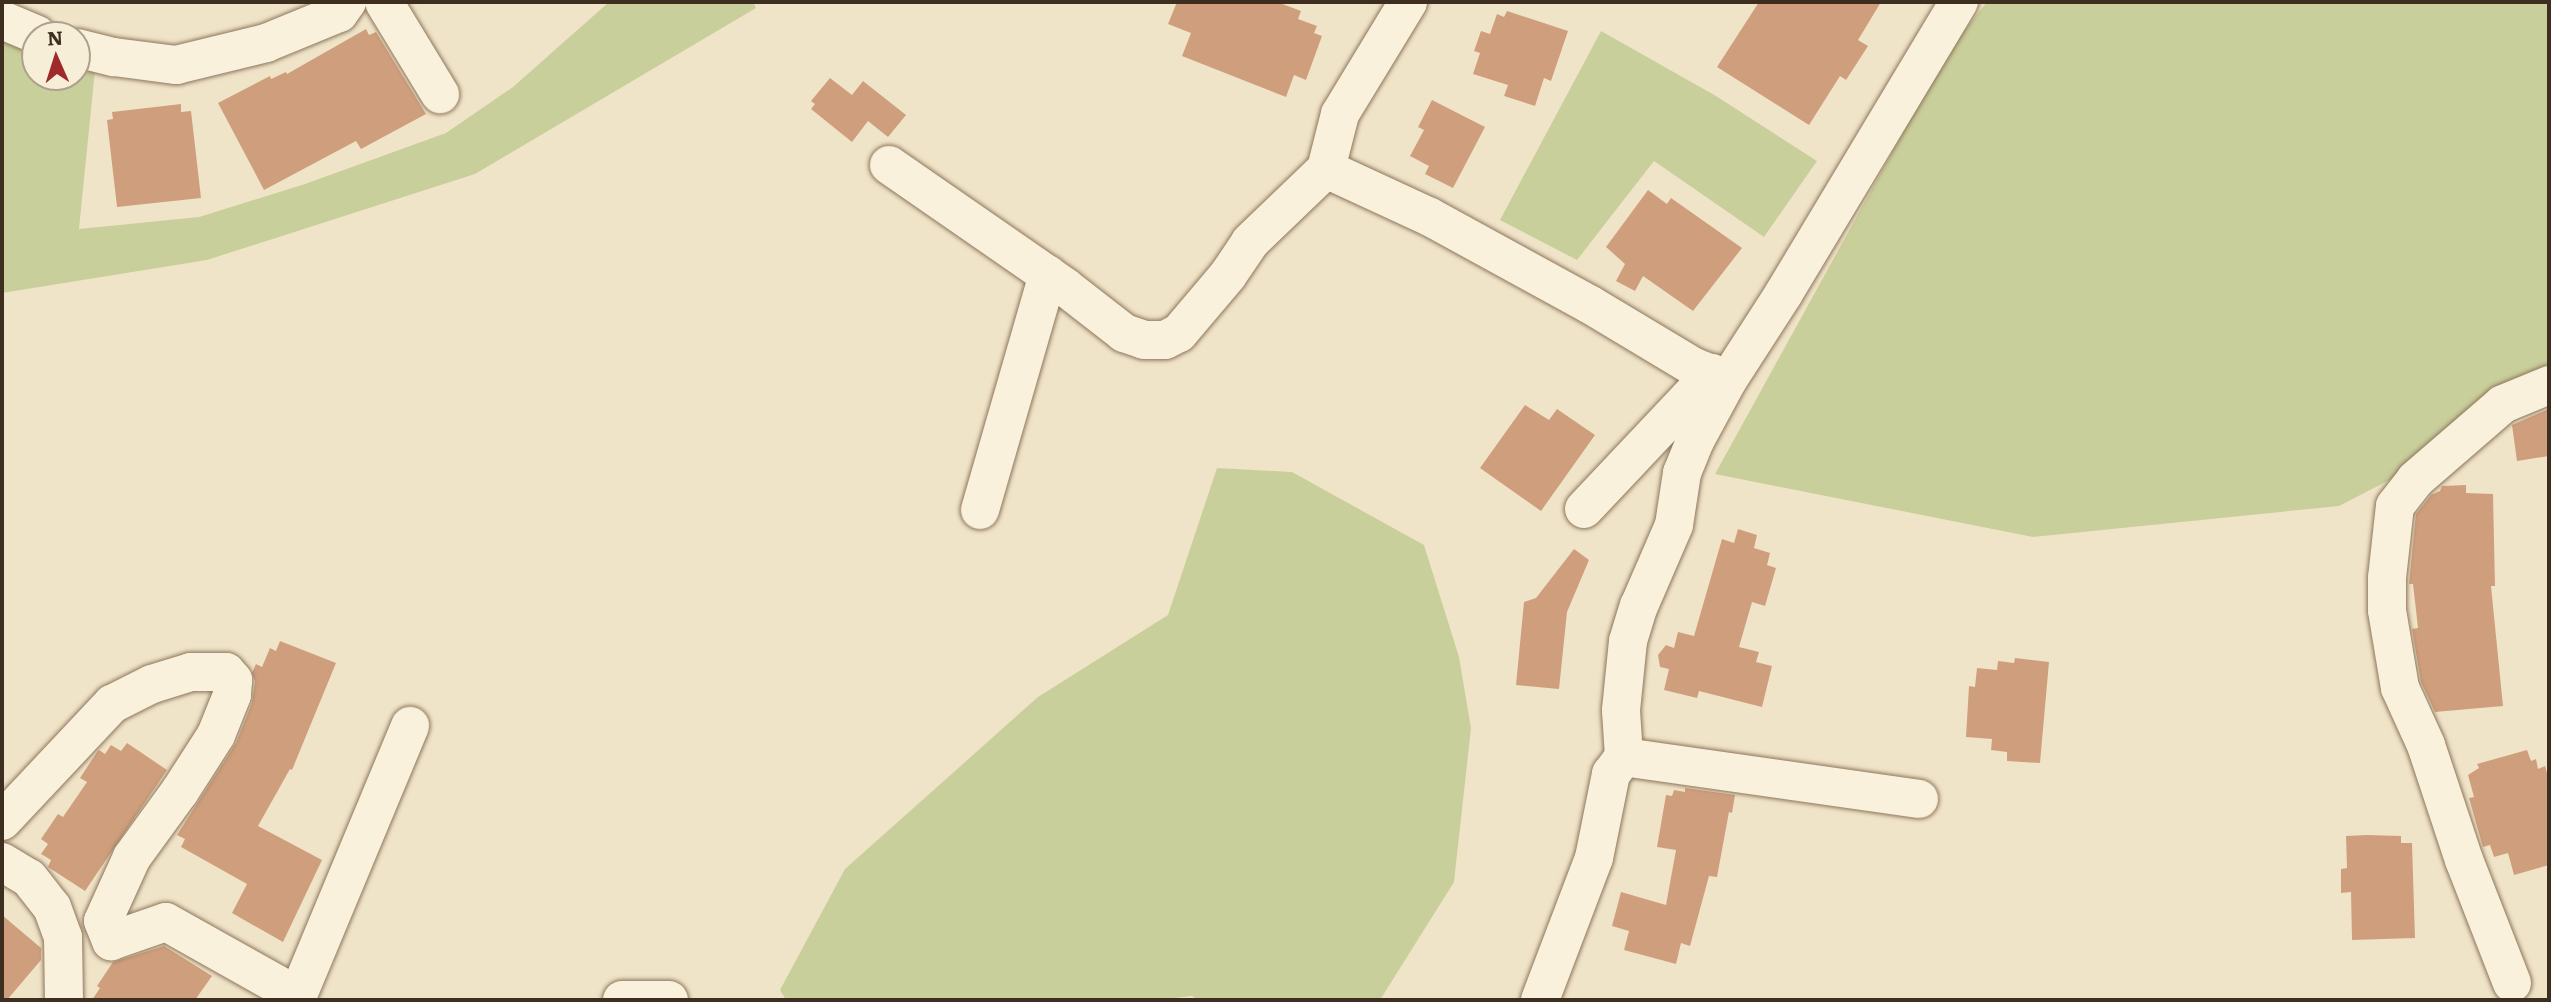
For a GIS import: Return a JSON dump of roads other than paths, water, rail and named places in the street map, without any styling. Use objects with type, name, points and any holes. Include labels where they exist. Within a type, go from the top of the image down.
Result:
[{"type":"street","points":[[91,51],[176,65],[266,43],[339,13],[347,2]]},
{"type":"street","points":[[384,2],[440,94]]},
{"type":"street","points":[[889,166],[1048,275],[1124,333],[1143,340],[1165,340],[1179,333],[1221,284],[1250,242],[1326,169],[1340,114],[1408,2]]},
{"type":"street","points":[[1584,509],[1720,377],[1784,293],[1959,2]]},
{"type":"street","points":[[2,19],[21,28]]},
{"type":"street","points":[[1326,169],[1430,217],[1578,298],[1695,367],[1720,377]]},
{"type":"street","points":[[980,510],[1048,275]]},
{"type":"street","points":[[1540,1000],[1594,858],[1611,774],[1624,757],[1621,710],[1628,641],[1639,606],[1674,525],[1682,473],[1720,377]]},
{"type":"street","points":[[2512,983],[2464,860],[2426,745],[2400,688],[2387,610],[2387,578],[2395,506],[2415,480],[2503,404],[2549,385]]},
{"type":"street","points":[[2,821],[112,704],[152,684],[191,673],[213,670],[226,673],[233,680],[232,695],[216,735],[132,858],[103,921],[111,942],[166,922],[297,998],[410,726]]},
{"type":"street","points":[[1624,757],[1919,799]]},
{"type":"street","points":[[2,862],[29,878],[52,907],[63,937],[64,1000]]},
{"type":"street","points":[[622,1000],[669,1000]]}]
